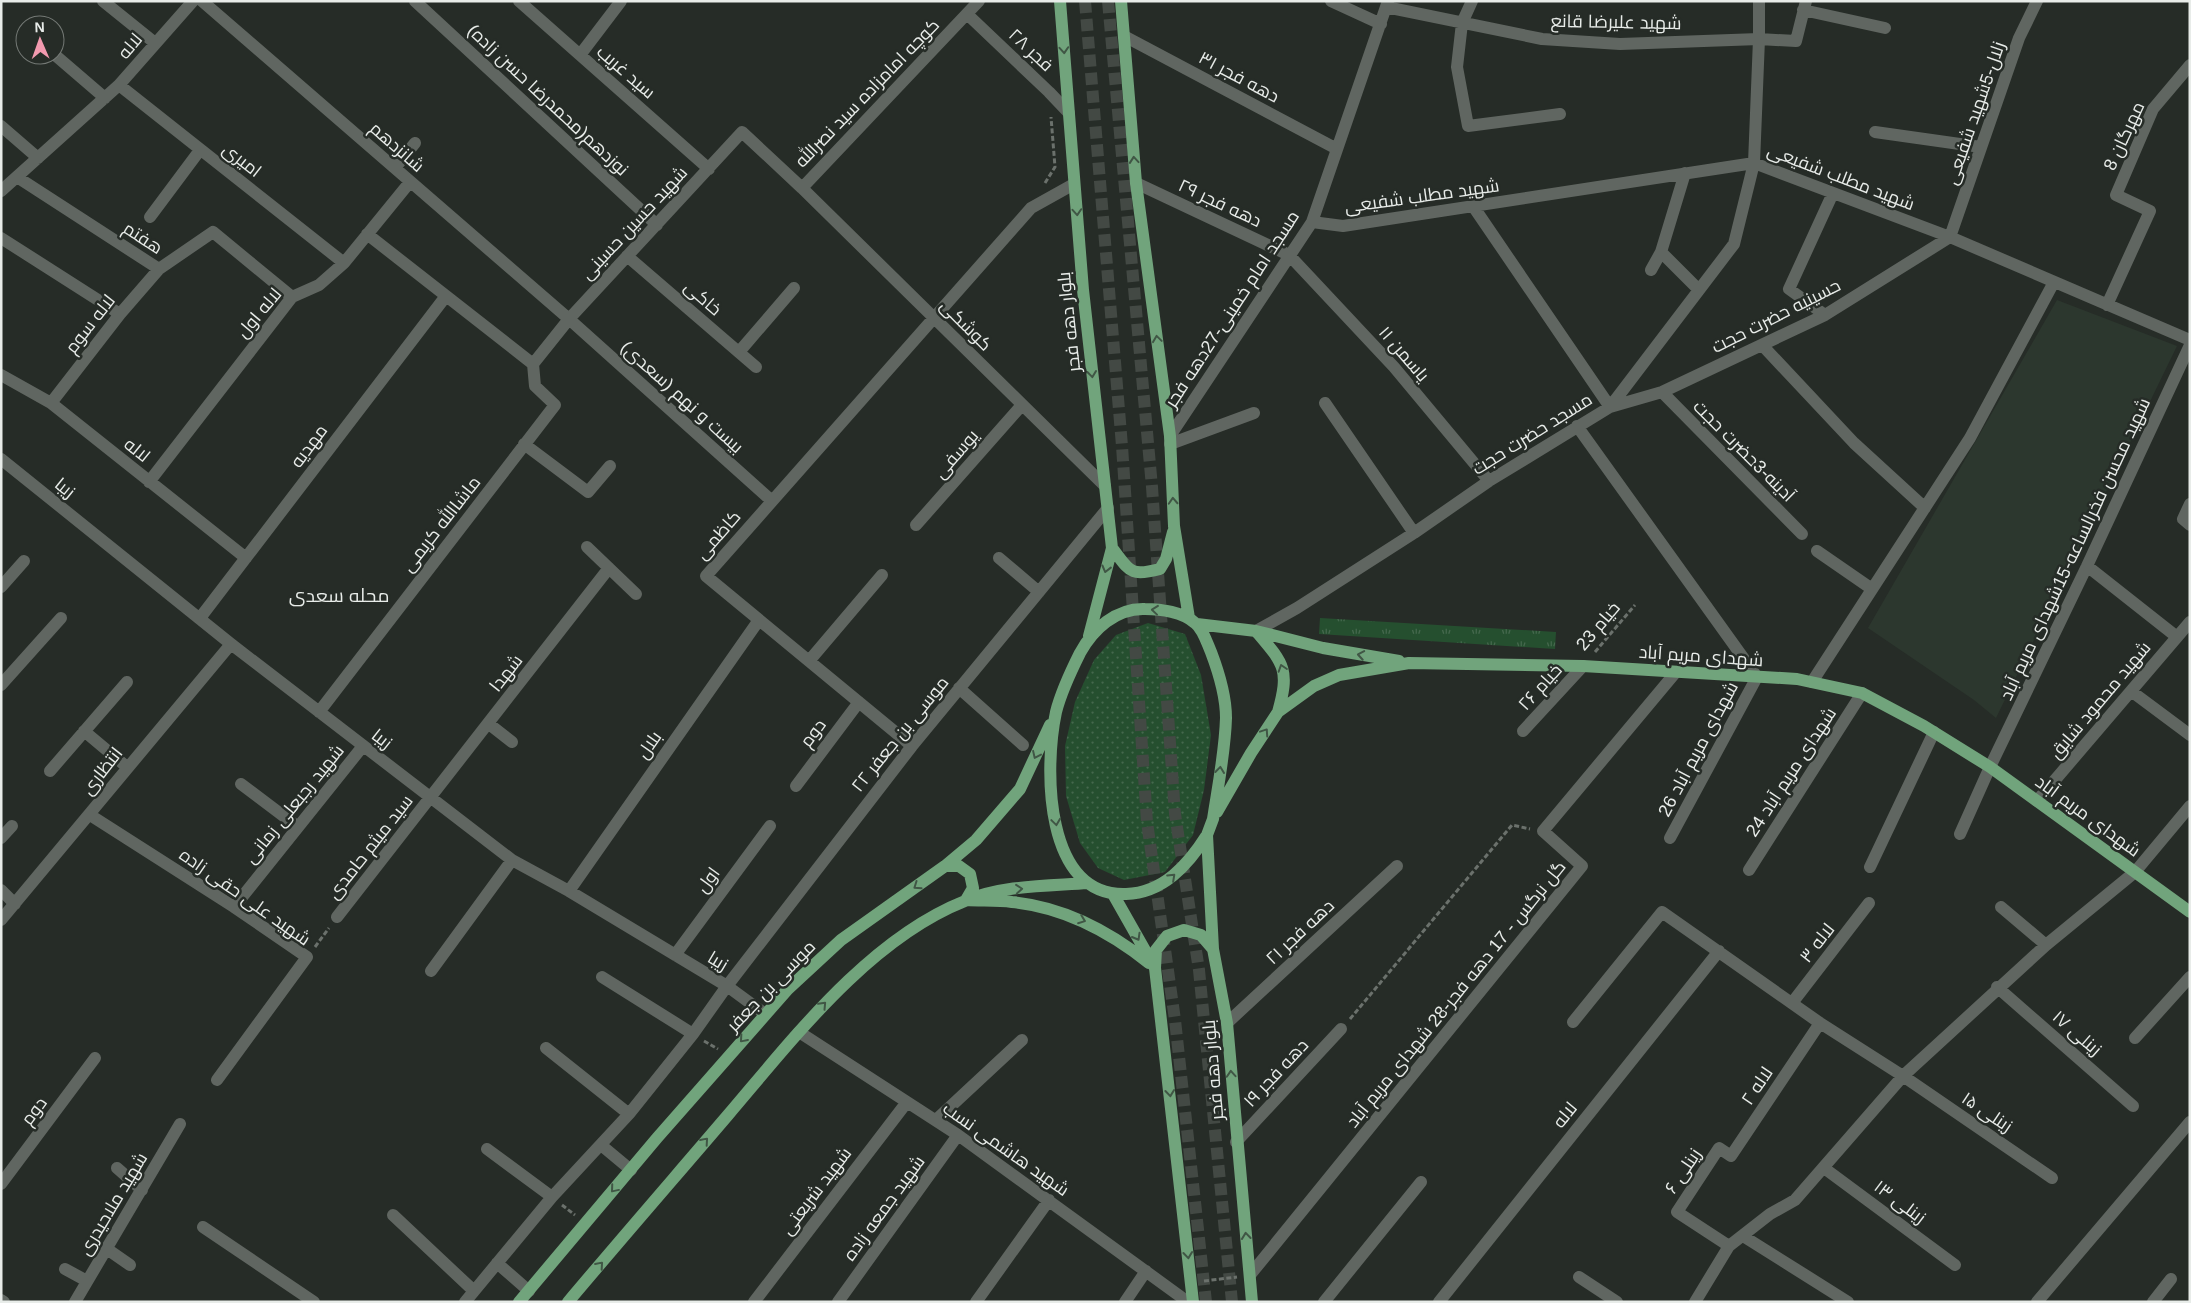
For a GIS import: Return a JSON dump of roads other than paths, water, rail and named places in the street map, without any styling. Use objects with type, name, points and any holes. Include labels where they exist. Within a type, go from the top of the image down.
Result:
[{"type":"main road","name":"بلوار دهه فجر","points":[[1060,1],[1083,290],[1112,548],[1089,637]]},
{"type":"main road","points":[[1121,1],[1136,183],[1170,440],[1174,526],[1193,621],[1205,638],[1215,663],[1222,688],[1226,717],[1213,819],[1207,835],[1193,857],[1165,883],[1140,894],[1113,894],[1100,891],[1088,883],[1069,865],[1057,832],[1050,784],[1052,741],[1056,711],[1074,664],[1089,637],[1104,623],[1127,610],[1168,611],[1193,621],[1256,631],[1323,648],[1409,663]]},
{"type":"main road","points":[[1112,548],[1129,571],[1142,574],[1160,569],[1166,559],[1174,526]]},
{"type":"main road","points":[[1256,631],[1277,656],[1284,671],[1284,688],[1278,712]]},
{"type":"main road","name":"شهدای مریم آباد","points":[[1213,819],[1251,753],[1278,712],[1314,686],[1339,675],[1409,663],[1583,666],[1797,679],[1862,693],[1934,732],[1990,767],[2190,912]]},
{"type":"main road","name":"موسی بن جعفر","points":[[519,1302],[527,1296],[630,1170],[788,988],[841,940],[945,866],[976,840],[1020,790],[1056,711]]},
{"type":"main road","name":"بلوار دهه فجر","points":[[1207,835],[1213,948],[1227,1023],[1236,1142],[1252,1302]]},
{"type":"main road","points":[[945,866],[959,866],[970,874],[973,888],[966,900]]},
{"type":"main road","points":[[568,1302],[799,1032],[842,986],[902,937],[941,912],[966,900],[1002,890],[1088,883]]},
{"type":"main road","points":[[1113,894],[1155,968]]},
{"type":"main road","points":[[966,900],[1013,902],[1052,909],[1089,923],[1124,943],[1155,968]]},
{"type":"main road","points":[[1193,1302],[1155,968],[1156,950],[1167,936],[1184,930],[1201,935],[1213,948]]},
{"type":"street","points":[[103,1],[154,44]]},
{"type":"street","name":"لاله","points":[[1,191],[120,85],[193,1]]},
{"type":"street","name":"شانزدهم","points":[[202,1],[569,319]]},
{"type":"street","name":"نوزدهم(محمدرضا حسن زاده)","points":[[415,1],[657,225]]},
{"type":"street","name":"سید غریب","points":[[519,1],[709,169]]},
{"type":"street","points":[[580,55],[621,1]]},
{"type":"street","name":"کوچه امامزاده سید نصرالله","points":[[802,188],[979,1]]},
{"type":"street","points":[[1332,1],[1381,24]]},
{"type":"street","points":[[1472,1],[1462,23],[1457,67],[1468,126],[1560,114]]},
{"type":"street","name":"مسجد حضرت حجت","points":[[1256,631],[1414,533],[1489,481],[1610,407],[1734,244],[1754,163],[1759,1]]},
{"type":"street","name":"زلال-5شهید شفیعی","points":[[1950,237],[2019,38],[2037,1]]},
{"type":"street","name":"مسجد امام خمینی-27دهه فجر","points":[[1170,440],[1312,222],[1387,4]]},
{"type":"street","name":"شهید علیرضا قانع","points":[[1387,4],[1462,23],[1542,39],[1610,43],[1759,39],[1796,41],[1804,6]]},
{"type":"street","points":[[1804,6],[1886,28]]},
{"type":"street","name":"فجر ۲۸","points":[[967,14],[1050,92],[1069,113]]},
{"type":"street","name":"دهه فجر ۳۱","points":[[1124,36],[1337,150]]},
{"type":"street","points":[[65,64],[105,98]]},
{"type":"street","name":"مهرگان 8","points":[[2107,304],[2150,211],[2116,195],[2153,109],[2190,65]]},
{"type":"street","name":"امیری","points":[[120,85],[344,262]]},
{"type":"street","points":[[1,126],[38,158]]},
{"type":"street","name":"شهید حسین حسینی","points":[[533,364],[569,319],[742,132],[802,188]]},
{"type":"street","points":[[1875,132],[1981,147]]},
{"type":"street","points":[[395,168],[415,143]]},
{"type":"street","points":[[150,217],[200,150]]},
{"type":"street","name":"شهید مطلب شفیعی","points":[[1312,222],[1343,226],[1754,163],[1950,237],[2190,340]]},
{"type":"street","points":[[1650,270],[1660,252],[1685,173]]},
{"type":"street","name":"هفتم","points":[[17,177],[159,269],[213,232],[292,297]]},
{"type":"street","name":"لاله اول","points":[[149,482],[292,297],[319,285],[344,262],[410,182]]},
{"type":"street","name":"دهه فجر ۲۹","points":[[1136,183],[1289,255]]},
{"type":"street","name":"کاظمی","points":[[912,746],[706,576],[1031,208],[1074,184]]},
{"type":"street","name":"کوشکی","points":[[802,188],[1105,486]]},
{"type":"street","points":[[1825,315],[1789,289],[1833,193]]},
{"type":"street","points":[[1473,206],[1610,407]]},
{"type":"street","points":[[367,234],[533,364]]},
{"type":"street","name":"حسینیه حضرت حجت","points":[[1610,407],[1662,392],[1825,315],[1950,237]]},
{"type":"street","points":[[1,238],[120,314]]},
{"type":"street","points":[[1660,252],[1699,290]]},
{"type":"street","name":"یاسمن ۱۱","points":[[1289,255],[1394,367],[1489,481]]},
{"type":"street","name":"خاکی","points":[[627,256],[756,367]]},
{"type":"street","name":"لاله سوم","points":[[51,403],[120,314],[159,269]]},
{"type":"street","points":[[1812,682],[1970,438],[2054,282]]},
{"type":"street","points":[[739,352],[794,288]]},
{"type":"street","name":"مهدیه","points":[[200,618],[446,296]]},
{"type":"street","name":"بیست و نهم (سعدی)","points":[[569,319],[772,501]]},
{"type":"street","points":[[1762,345],[1854,443],[1925,508]]},
{"type":"street","name":"شهید محسن فخرالساعه-15شهدای مریم آباد","points":[[1960,834],[2190,345]]},
{"type":"street","name":"ماشاالله کریمی","points":[[319,712],[555,405],[534,386],[533,364]]},
{"type":"street","name":"لاله","points":[[1,376],[51,403],[246,558]]},
{"type":"street","name":"آدینه-3حضرت حجت","points":[[1662,392],[1802,534]]},
{"type":"street","points":[[1325,403],[1414,533]]},
{"type":"street","name":"یوسفی","points":[[916,526],[1022,405]]},
{"type":"street","points":[[1170,440],[1254,413]]},
{"type":"street","points":[[1577,426],[1757,677]]},
{"type":"street","points":[[524,444],[588,492],[610,466]]},
{"type":"street","name":"زیبا","points":[[1,459],[230,644],[512,860],[569,891],[726,986],[765,1014]]},
{"type":"street","points":[[2190,504],[2182,519],[2190,525]]},
{"type":"street","name":"موسی بن جعفر ۲۲","points":[[465,1302],[552,1197],[629,1114],[693,1034],[726,986],[912,746],[1108,508]]},
{"type":"street","points":[[587,547],[636,594]]},
{"type":"street","points":[[1817,551],[1872,589]]},
{"type":"street","points":[[999,558],[1039,592]]},
{"type":"street","points":[[1,587],[24,561]]},
{"type":"street","points":[[2087,566],[2177,637]]},
{"type":"street","name":"شهدا","points":[[431,799],[609,568]]},
{"type":"street","points":[[809,661],[882,575]]},
{"type":"street","points":[[1,685],[61,618]]},
{"type":"street","name":"بلال","points":[[569,891],[759,620]]},
{"type":"street","name":"شهید محمود شایق","points":[[2037,801],[2190,622]]},
{"type":"street","name":"انتظاری","points":[[1,920],[230,644]]},
{"type":"street","name":"خیام ۲۶","points":[[1523,731],[1583,666]]},
{"type":"street","name":"گل نرگس - 17 دهه فجر-28 شهدای مریم آباد","points":[[1250,1275],[1582,866],[1543,831],[1676,672]]},
{"type":"street","name":"26 شهدای مریم آباد","points":[[1670,838],[1757,677]]},
{"type":"street","points":[[50,771],[127,682]]},
{"type":"street","points":[[959,688],[1023,744]]},
{"type":"street","points":[[2131,691],[2190,735]]},
{"type":"street","name":"24 شهدای مریم آباد","points":[[1748,870],[1862,693]]},
{"type":"street","name":"دوم","points":[[796,786],[859,702]]},
{"type":"street","points":[[489,724],[512,742]]},
{"type":"street","points":[[84,731],[127,767]]},
{"type":"street","points":[[1870,867],[1934,732]]},
{"type":"street","name":"شهید رجبعلی زمانی","points":[[234,907],[363,746]]},
{"type":"street","points":[[241,784],[298,827]]},
{"type":"street","name":"سید میثم حامدی","points":[[337,917],[431,799]]},
{"type":"street","points":[[1695,1302],[1729,1246],[1770,1214],[1795,1200],[1902,1076],[1998,987],[2135,872],[2190,806]]},
{"type":"street","name":"شهید علی حقی زاده","points":[[90,815],[234,907],[307,957],[217,1080]]},
{"type":"street","points":[[1,838],[12,826]]},
{"type":"street","name":"اول","points":[[675,955],[770,826]]},
{"type":"street","points":[[430,971],[512,860]]},
{"type":"street","name":"دهه فجر ۲۱","points":[[1227,1023],[1397,866]]},
{"type":"street","points":[[1,890],[15,904]]},
{"type":"street","name":"لاله ۳","points":[[1792,1003],[1869,903]]},
{"type":"street","points":[[2001,907],[2046,945]]},
{"type":"street","points":[[1573,1022],[1662,912],[1820,1023],[1902,1076]]},
{"type":"street","name":"لاله","points":[[1439,1302],[1719,951]]},
{"type":"street","points":[[602,977],[693,1034]]},
{"type":"street","points":[[2135,1038],[2190,977]]},
{"type":"street","name":"زینلی ۱۷","points":[[1998,987],[2133,1106]]},
{"type":"street","name":"لاله ۲","points":[[1720,1148],[1731,1156],[1820,1023]]},
{"type":"street","name":"دهه فجر ۱۹","points":[[1236,1142],[1341,1029]]},
{"type":"street","name":"شهید هاشمی نسب","points":[[799,1032],[958,1135],[1188,1302]]},
{"type":"street","points":[[936,1120],[1022,1040]]},
{"type":"street","points":[[546,1048],[629,1114]]},
{"type":"street","name":"دوم","points":[[1,1184],[96,1058]]},
{"type":"street","name":"زینلی ۱۵","points":[[1902,1076],[2052,1178]]},
{"type":"street","name":"شهید شریعتی","points":[[754,1302],[907,1102]]},
{"type":"street","points":[[2037,1302],[2190,1122]]},
{"type":"street","name":"شهید ملاحیدری","points":[[75,1302],[180,1124]]},
{"type":"street","name":"شهید جمعه زاده","points":[[838,1302],[958,1135]]},
{"type":"street","points":[[600,1145],[630,1170]]},
{"type":"street","name":"زینلی ۶","points":[[1720,1148],[1676,1212],[1729,1246]]},
{"type":"street","points":[[487,1149],[552,1197]]},
{"type":"street","points":[[117,1168],[142,1190]]},
{"type":"street","name":"زینلی ۱۳","points":[[1824,1168],[1955,1265]]},
{"type":"street","points":[[1324,1302],[1421,1182]]},
{"type":"street","points":[[976,1302],[1049,1200]]},
{"type":"street","points":[[393,1215],[474,1291]]},
{"type":"street","points":[[203,1226],[314,1302]]},
{"type":"street","points":[[1743,1236],[1848,1302]]},
{"type":"street","points":[[106,1249],[130,1265]]},
{"type":"street","points":[[497,1263],[527,1296]]},
{"type":"street","points":[[64,1269],[87,1282]]},
{"type":"street","points":[[1124,1302],[1146,1271]]},
{"type":"street","points":[[1579,1276],[1617,1302]]},
{"type":"street","points":[[2153,1302],[2170,1279]]},
{"type":"tunnel","points":[[1085,1],[1122,446],[1147,822],[1175,1020],[1206,1302]]},
{"type":"tunnel","points":[[1108,1],[1152,487],[1175,814],[1199,970],[1232,1302]]},
{"type":"district","name":"محله سعدی","points":[[339,595]]}]
